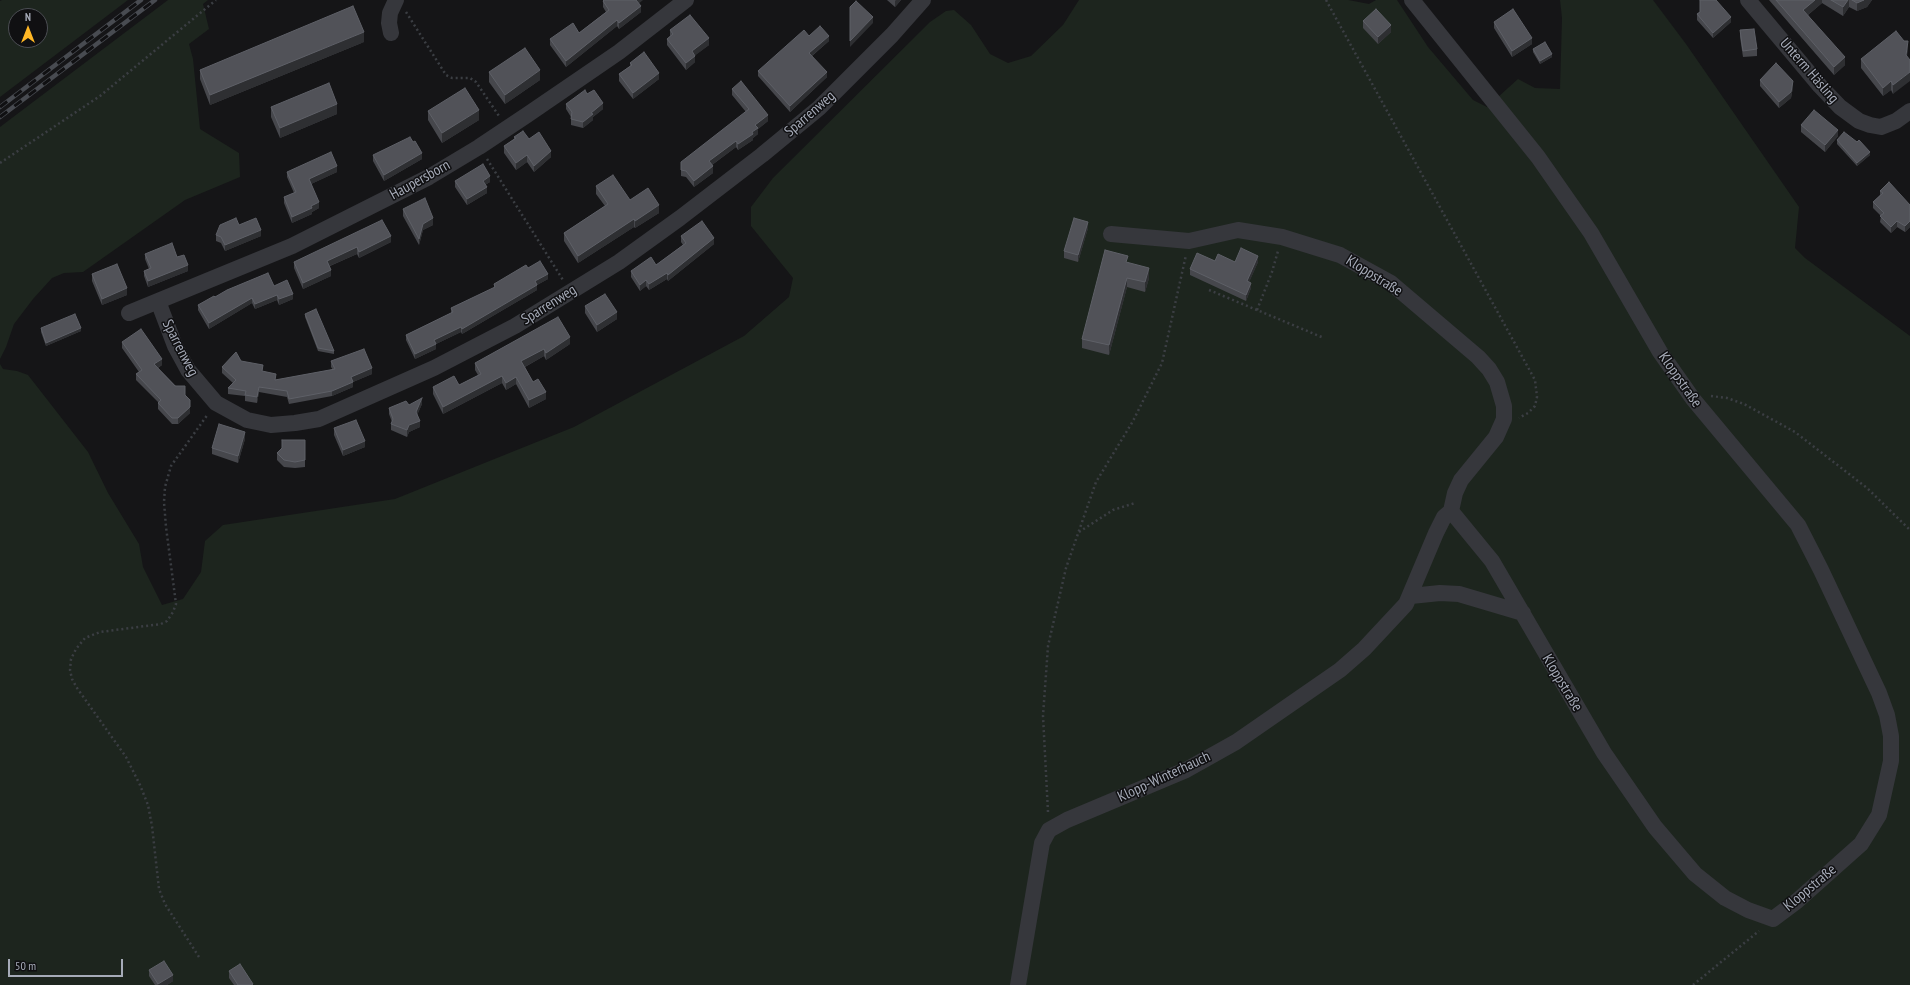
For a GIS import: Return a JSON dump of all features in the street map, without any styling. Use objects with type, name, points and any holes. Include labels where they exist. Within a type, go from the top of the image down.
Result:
[{"type":"street","name":"Haupersborn","points":[[129,313],[292,246],[428,177],[479,147],[619,52],[686,0]]},
{"type":"street","name":"Sparrenweg","points":[[158,301],[175,346],[188,370],[216,402],[247,420],[271,425],[319,419],[434,368],[516,326],[619,262],[680,218],[762,155],[819,108],[854,74],[923,0]]},
{"type":"street","name":"Unterm Häsling","points":[[1748,0],[1820,86],[1840,107],[1859,121],[1881,127],[1910,111]]},
{"type":"street","name":"Kloppstraße","points":[[1111,234],[1189,241],[1238,230],[1282,237],[1340,255],[1390,283],[1467,347],[1490,369],[1502,396],[1504,419],[1496,437],[1460,480],[1451,511],[1492,562],[1604,753],[1655,827],[1695,874],[1725,898],[1748,910],[1773,919],[1797,902],[1861,844],[1878,815],[1886,789],[1891,761],[1891,736],[1887,715],[1879,693],[1822,570],[1798,525],[1693,400],[1660,352],[1591,233],[1538,157],[1414,2]]},
{"type":"street","points":[[391,33],[389,23],[390,13],[399,3]]},
{"type":"street","name":"Klopp-Winterhauch","points":[[1049,830],[1067,820],[1186,770],[1236,742],[1340,670],[1398,613],[1411,596],[1436,533],[1444,517],[1451,511]]},
{"type":"street","points":[[1411,596],[1440,592],[1459,594],[1523,613]]},
{"type":"street","points":[[1018,985],[1042,843],[1049,830]]},
{"type":"path","points":[[0,163],[100,96],[216,0]]},
{"type":"path","points":[[1326,0],[1535,380],[1537,397],[1534,406],[1528,413],[1519,418],[1504,419]]},
{"type":"path","points":[[399,3],[446,75],[452,78],[470,78],[476,82],[507,128]]},
{"type":"path","points":[[479,147],[571,292]]},
{"type":"path","points":[[1257,310],[1272,272],[1282,237]]},
{"type":"path","points":[[1049,830],[1043,716],[1048,646],[1066,568],[1096,482],[1133,421],[1162,362],[1189,241]]},
{"type":"path","points":[[1209,290],[1324,338]]},
{"type":"path","points":[[1693,400],[1711,396],[1727,398],[1744,404],[1795,432],[1867,488],[1910,530]]},
{"type":"path","points":[[199,957],[165,904],[159,889],[148,805],[140,785],[122,751],[74,683],[70,670],[74,654],[85,638],[100,632],[161,624],[167,621],[173,612],[176,604],[164,502],[166,478],[178,454],[216,402]]},
{"type":"path","points":[[1079,532],[1113,510],[1135,503]]},
{"type":"path","points":[[1693,985],[1773,919]]},
{"type":"shaded area","points":[[128,0],[0,97],[0,1]]},
{"type":"shaded area","points":[[168,0],[208,0],[203,4],[209,29],[189,44],[193,59],[200,129],[239,153],[240,177],[185,200],[83,272],[64,273],[52,278],[33,299],[14,324],[0,359],[0,127]]},
{"type":"shaded area","points":[[1079,0],[1348,0],[1369,4],[1376,0],[1397,0],[1428,47],[1473,100],[1487,107],[1518,79],[1535,88],[1560,89],[1562,18],[1560,0],[1653,0],[1686,44],[1799,207],[1795,248],[1805,258],[1910,336],[1910,985],[0,985],[0,364],[3,369],[17,371],[28,375],[88,452],[108,493],[139,544],[143,567],[162,605],[183,599],[201,572],[205,541],[223,525],[395,499],[574,427],[744,336],[789,297],[793,278],[751,226],[751,207],[773,178],[930,22],[946,11],[954,10],[971,25],[990,54],[1008,63],[1031,56],[1063,25]]},
{"type":"building","points":[[636,0],[641,6],[619,23],[617,20],[566,61],[550,39],[573,23],[579,33],[609,10],[603,1]]},
{"type":"building","points":[[1700,0],[1716,0],[1731,17],[1713,33],[1697,14],[1700,12]]},
{"type":"building","points":[[1776,0],[1815,0],[1803,10],[1845,57],[1834,67]]},
{"type":"building","points":[[1831,0],[1848,0],[1843,7]]},
{"type":"building","points":[[1852,0],[1864,0],[1857,3]]},
{"type":"building","points":[[856,1],[873,17],[850,41],[850,7]]},
{"type":"building","points":[[353,6],[364,32],[210,95],[200,70]]},
{"type":"building","points":[[1376,9],[1391,25],[1378,37],[1363,21]]},
{"type":"building","points":[[1513,9],[1532,38],[1512,51],[1494,22]]},
{"type":"building","points":[[690,15],[709,38],[692,51],[695,56],[686,63],[667,39],[673,34],[670,30]]},
{"type":"building","points":[[820,26],[829,36],[809,53],[827,72],[790,106],[758,71],[804,30],[809,36]]},
{"type":"building","points":[[1754,29],[1757,49],[1743,51],[1740,30]]},
{"type":"building","points":[[1896,31],[1904,41],[1908,41],[1906,55],[1910,60],[1910,72],[1893,85],[1891,81],[1883,88],[1861,59]]},
{"type":"building","points":[[1545,42],[1552,54],[1540,61],[1533,49]]},
{"type":"building","points":[[525,48],[540,70],[505,95],[489,72]]},
{"type":"building","points":[[644,52],[659,73],[633,93],[619,74],[632,65],[630,63]]},
{"type":"building","points":[[1776,63],[1793,81],[1791,92],[1779,102],[1760,80]]},
{"type":"building","points":[[741,81],[768,115],[755,125],[758,128],[752,132],[753,134],[738,144],[736,141],[709,161],[713,166],[694,181],[686,171],[681,170],[681,162],[749,109],[732,89]]},
{"type":"building","points":[[329,83],[337,104],[280,128],[271,107]]},
{"type":"building","points":[[465,88],[479,110],[442,133],[428,111]]},
{"type":"building","points":[[585,90],[587,94],[594,90],[603,103],[583,122],[571,119],[572,112],[566,104]]},
{"type":"building","points":[[1814,110],[1838,130],[1825,145],[1801,125]]},
{"type":"building","points":[[523,131],[529,139],[539,132],[551,151],[534,166],[527,155],[516,163],[504,146]]},
{"type":"building","points":[[1844,132],[1857,142],[1859,140],[1870,152],[1857,163],[1837,140]]},
{"type":"building","points":[[410,137],[413,142],[415,141],[422,153],[384,175],[373,155]]},
{"type":"building","points":[[331,152],[337,166],[309,179],[319,202],[311,206],[312,208],[292,217],[284,197],[296,192],[287,172]]},
{"type":"building","points":[[483,164],[490,176],[483,181],[487,187],[467,199],[455,181]]},
{"type":"building","points":[[613,175],[630,200],[648,188],[659,205],[635,221],[634,219],[578,256],[564,233],[608,204],[596,186]]},
{"type":"building","points":[[1889,182],[1910,205],[1910,221],[1905,226],[1897,221],[1891,227],[1880,216],[1884,213],[1873,202],[1883,193],[1880,191]]},
{"type":"building","points":[[425,198],[433,218],[423,224],[419,239],[403,209]]},
{"type":"building","points":[[236,218],[239,225],[256,218],[261,230],[225,245],[221,237],[216,235],[220,225]]},
{"type":"building","points":[[1074,218],[1088,222],[1078,255],[1064,251]]},
{"type":"building","points":[[382,220],[391,236],[359,252],[357,247],[327,261],[331,270],[303,283],[294,262]]},
{"type":"building","points":[[702,221],[714,238],[668,275],[667,273],[649,284],[646,280],[640,285],[631,271],[651,257],[656,265],[686,243],[681,236]]},
{"type":"building","points":[[172,243],[177,257],[184,255],[188,265],[148,281],[144,271],[151,268],[145,254]]},
{"type":"building","points":[[1241,248],[1258,256],[1247,281],[1251,283],[1246,295],[1190,269],[1197,253],[1215,261],[1218,254],[1235,262]]},
{"type":"building","points":[[1105,250],[1128,256],[1126,262],[1149,268],[1145,282],[1127,278],[1109,345],[1082,339]]},
{"type":"building","points":[[540,261],[548,274],[535,281],[537,285],[462,329],[461,327],[434,340],[436,344],[415,354],[406,335],[453,312],[451,308],[495,287],[494,284],[526,265],[528,268]]},
{"type":"building","points":[[117,264],[127,288],[102,299],[92,274]]},
{"type":"building","points":[[268,273],[274,286],[287,280],[293,294],[279,299],[277,295],[255,304],[252,298],[209,323],[198,305],[227,290]]},
{"type":"building","points":[[605,294],[617,312],[597,325],[585,306]]},
{"type":"building","points":[[316,309],[334,351],[318,348],[305,314]]},
{"type":"building","points":[[75,314],[81,328],[46,343],[41,328]]},
{"type":"building","points":[[558,317],[570,337],[546,353],[544,349],[521,361],[533,382],[538,379],[546,392],[529,400],[516,377],[506,383],[502,376],[443,407],[433,387],[454,376],[459,385],[481,374],[475,363]]},
{"type":"building","points":[[141,329],[162,359],[154,364],[175,386],[185,386],[185,395],[190,400],[190,407],[178,418],[172,418],[158,403],[161,400],[136,374],[142,370],[122,342]]},
{"type":"building","points":[[364,349],[372,368],[351,377],[353,382],[332,391],[289,399],[287,391],[259,387],[257,397],[245,395],[246,391],[228,388],[236,380],[222,367],[236,352],[241,361],[263,365],[262,371],[276,374],[275,380],[335,369],[331,361]]},
{"type":"building","points":[[422,398],[416,412],[420,421],[409,425],[407,430],[391,424],[393,419],[389,408],[406,401],[409,405]]},
{"type":"building","points":[[356,420],[365,441],[343,450],[334,428]]},
{"type":"building","points":[[219,424],[245,432],[238,456],[212,448]]},
{"type":"building","points":[[282,440],[305,440],[305,460],[295,462],[284,460],[277,453],[282,448]]},
{"type":"building","points":[[164,961],[173,975],[158,984],[149,970]]},
{"type":"building","points":[[240,964],[253,984],[252,985],[238,985],[229,971]]},
{"type":"railway","points":[[0,107],[141,0]]},
{"type":"railway","points":[[0,117],[155,0]]}]
